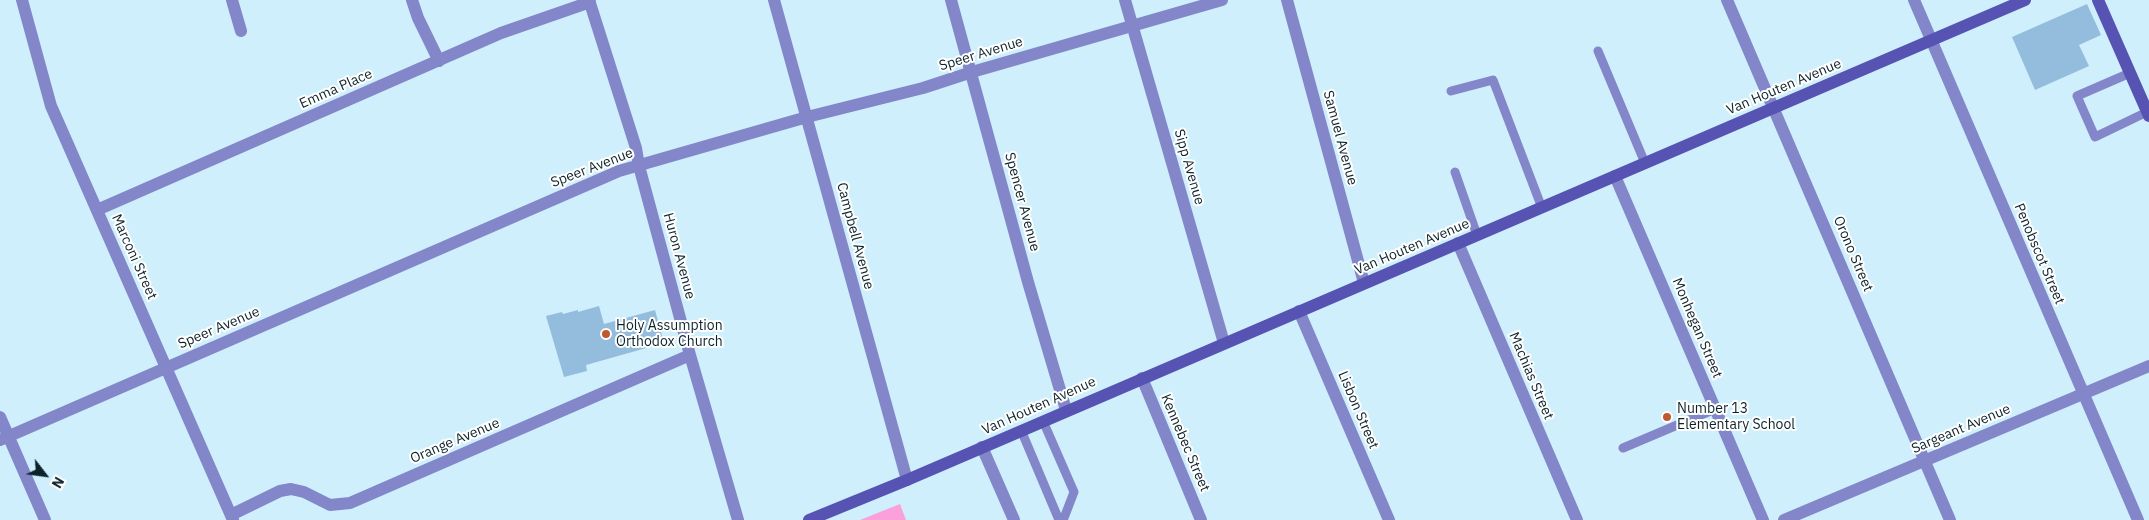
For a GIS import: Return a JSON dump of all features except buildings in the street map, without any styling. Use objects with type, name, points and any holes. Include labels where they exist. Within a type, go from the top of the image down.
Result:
[{"type":"main road","name":"Van Houten Avenue","points":[[809,520],[907,480],[1066,410],[2025,0]]},
{"type":"main road","points":[[2098,0],[2148,114]]},
{"type":"street","name":"Marconi Street","points":[[22,0],[52,106],[232,518]]},
{"type":"street","points":[[232,0],[241,31]]},
{"type":"street","points":[[412,0],[418,18],[439,61]]},
{"type":"street","name":"Campbell Avenue","points":[[774,0],[907,480]]},
{"type":"street","name":"Spencer Avenue","points":[[951,0],[1028,282],[1066,410]]},
{"type":"street","name":"Sipp Avenue","points":[[1125,0],[1224,343]]},
{"type":"street","name":"Speer Avenue","points":[[4,438],[619,171],[807,117],[923,88],[972,72],[1222,0]]},
{"type":"street","name":"Samuel Avenue","points":[[1287,0],[1364,284]]},
{"type":"street","name":"Orono Street","points":[[1727,0],[1950,520]]},
{"type":"street","name":"Penobscot Street","points":[[1914,0],[1930,41],[2138,520]]},
{"type":"street","name":"Emma Place","points":[[97,210],[501,33],[589,1]]},
{"type":"street","name":"Huron Avenue","points":[[589,1],[636,148],[639,166],[690,355],[738,520]]},
{"type":"street","name":"Monhegan Street","points":[[1615,176],[1764,520]]},
{"type":"street","name":"Machias Street","points":[[1458,243],[1577,520]]},
{"type":"street","name":"Lisbon Street","points":[[1299,311],[1389,520]]},
{"type":"street","name":"Orange Avenue","points":[[232,518],[280,491],[291,489],[304,492],[330,505],[350,503],[690,355]]},
{"type":"street","name":"Sargeant Avenue","points":[[1784,520],[2149,366]]},
{"type":"street","name":"Kennebec Street","points":[[1142,378],[1201,520]]},
{"type":"street","points":[[0,417],[4,438],[45,520]]},
{"type":"street","points":[[982,447],[1014,520]]},
{"type":"lane","points":[[1598,51],[1646,163]]},
{"type":"lane","points":[[2130,73],[2077,96],[2095,137],[2148,114]]},
{"type":"lane","points":[[1451,91],[1493,80],[1542,208]]},
{"type":"lane","points":[[1455,172],[1477,235]]},
{"type":"lane","points":[[1623,448],[1715,408]]},
{"type":"lane","points":[[1021,430],[1059,520],[1064,518],[1074,492],[1043,420]]},
{"type":"shaded area","points":[[900,504],[906,520],[860,520]]},
{"type":"place","name":"Holy Assumption Orthodox Church","points":[[606,334]]},
{"type":"place","name":"Number 13 Elementary School","points":[[1667,417]]}]
